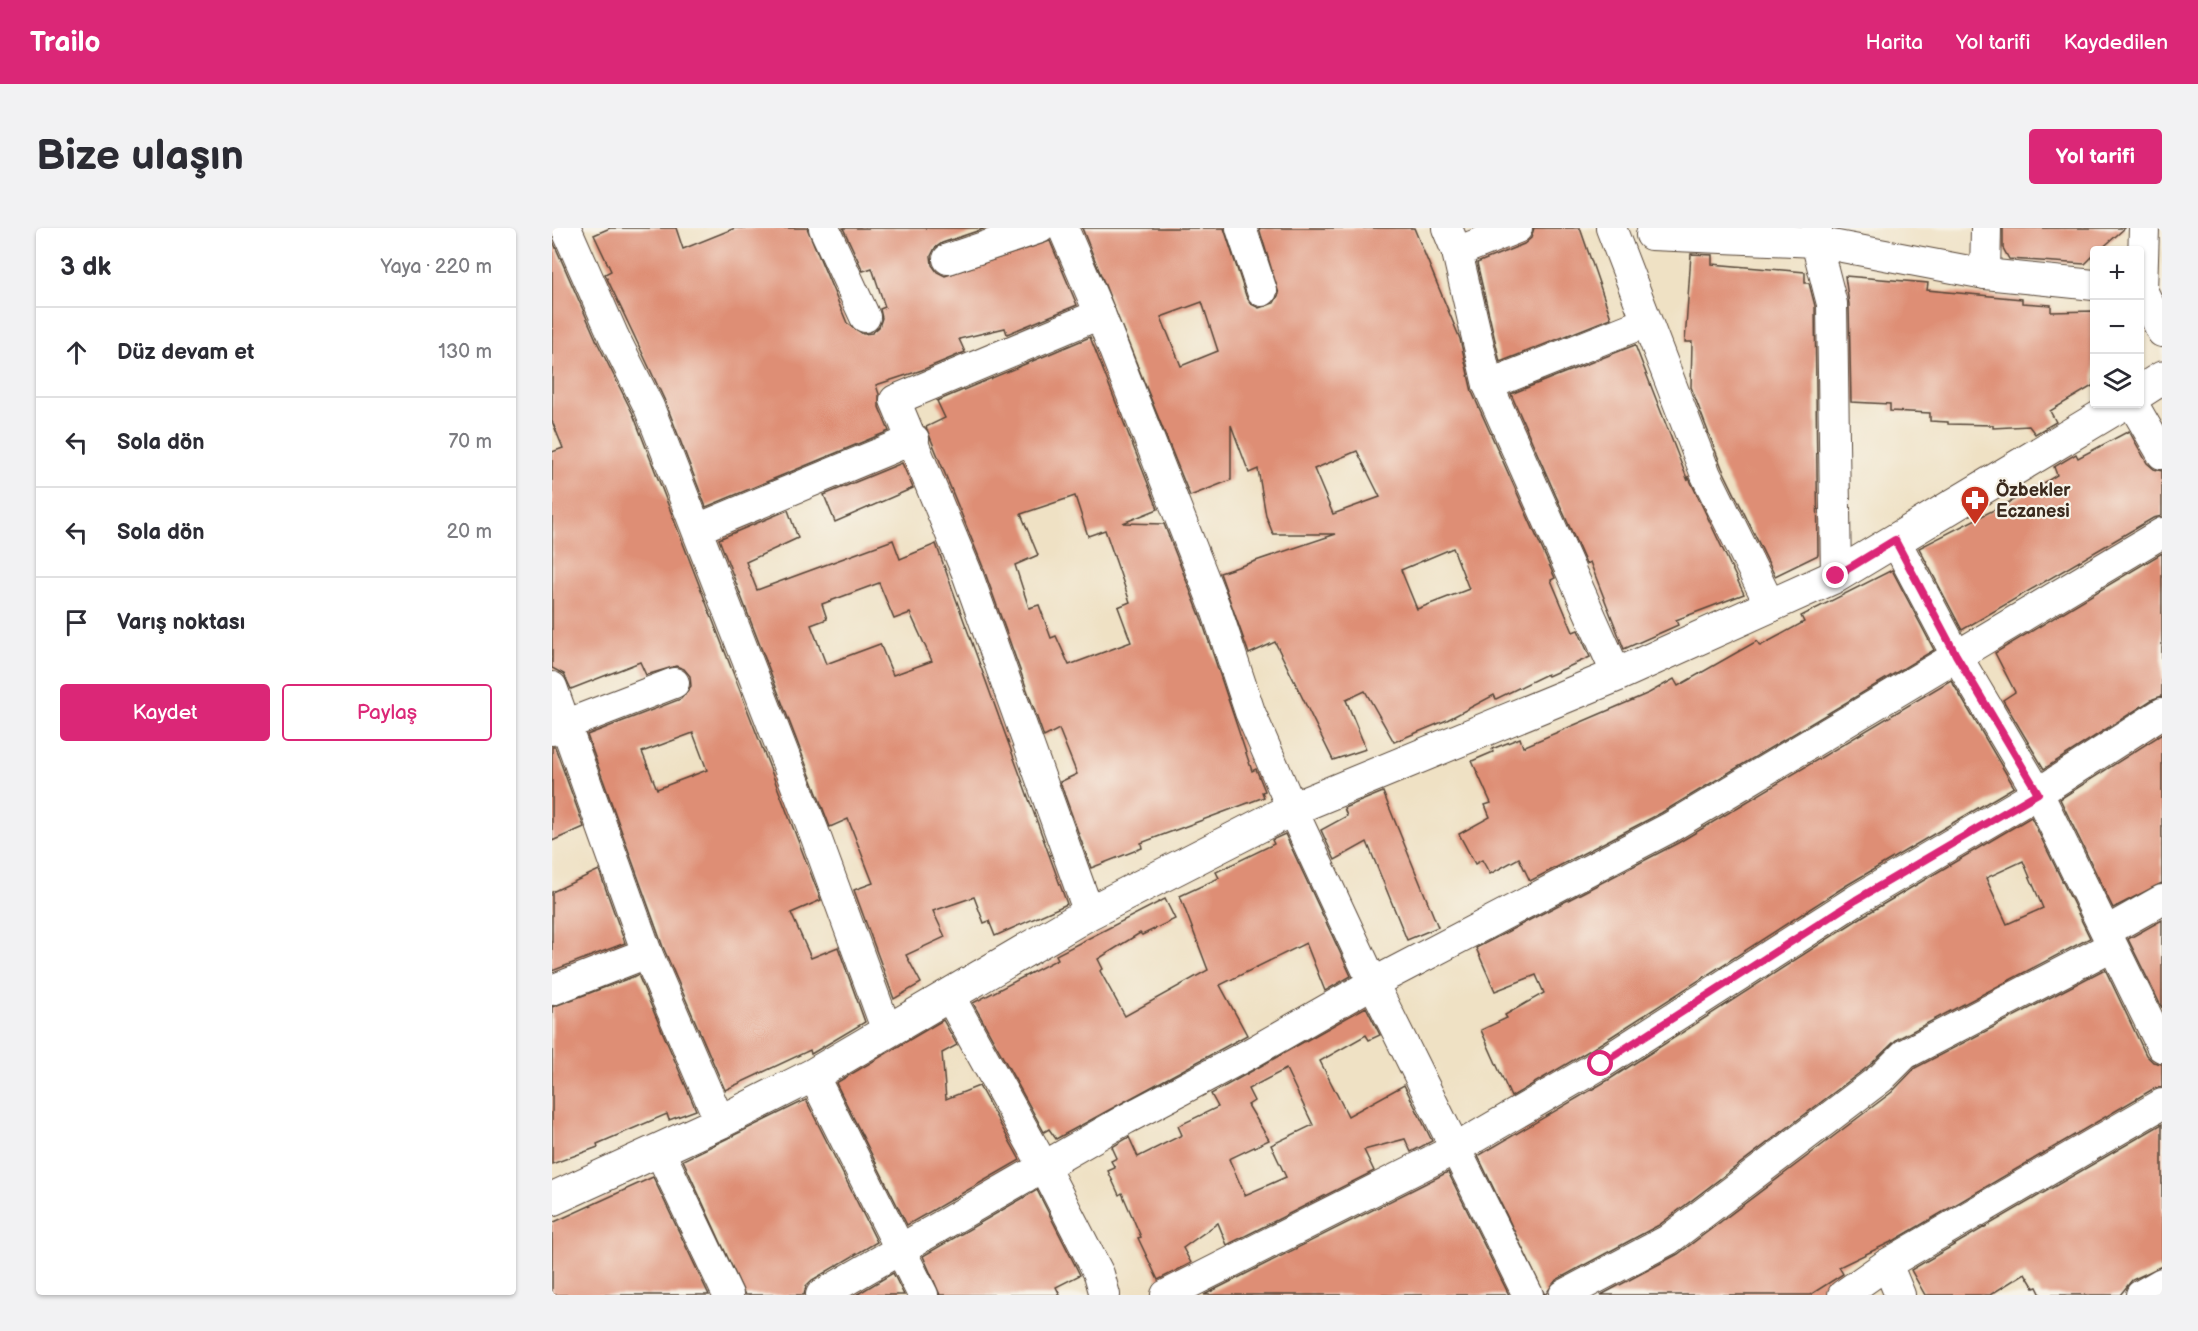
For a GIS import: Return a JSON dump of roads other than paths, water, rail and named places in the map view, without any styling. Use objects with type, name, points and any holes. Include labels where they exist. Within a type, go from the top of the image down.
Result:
[{"type":"street","points":[[566,228],[648,407],[697,529],[814,832],[886,1031]]},
{"type":"street","points":[[824,228],[865,317]]},
{"type":"street","points":[[948,259],[1040,228]]},
{"type":"street","points":[[1063,228],[1100,314],[1217,612],[1250,712],[1373,983],[1528,1295]]},
{"type":"street","points":[[1241,228],[1262,291]]},
{"type":"street","points":[[1517,228],[1452,240],[1488,385],[1617,675]]},
{"type":"street","points":[[1985,274],[1986,228]]},
{"type":"street","points":[[2143,246],[2144,228]]},
{"type":"street","points":[[1772,607],[1706,475],[1612,231],[1816,235],[1985,274],[2090,285]]},
{"type":"street","points":[[1816,235],[1832,304],[1836,576]]},
{"type":"street","points":[[2144,296],[2162,332]]},
{"type":"street","points":[[1089,913],[968,573],[940,513],[914,439],[895,400],[1100,314]]},
{"type":"street","points":[[1488,385],[1646,322]]},
{"type":"street","points":[[2144,389],[2162,378]]},
{"type":"street","points":[[552,1199],[720,1122],[813,1075],[1089,913],[1292,808],[1617,675],[1772,607],[1836,576],[2115,408]]},
{"type":"street","points":[[2135,408],[2162,454]]},
{"type":"street","points":[[697,529],[914,439]]},
{"type":"street","points":[[821,1295],[901,1251],[1126,1119],[1249,1054],[1373,983],[1669,828],[2162,532]]},
{"type":"street","points":[[1895,540],[1956,655],[2038,793],[2162,1047]]},
{"type":"street","points":[[559,727],[674,683]]},
{"type":"street","points":[[552,687],[559,727],[647,953],[720,1122]]},
{"type":"street","points":[[1166,1295],[1455,1149],[1601,1064],[1856,900],[2038,793],[2162,713]]},
{"type":"street","points":[[1564,1295],[1668,1240],[1873,1085],[1905,1054],[2110,938],[2162,900]]},
{"type":"street","points":[[552,990],[647,953]]},
{"type":"street","points":[[949,994],[1044,1167],[1099,1274],[1105,1295]]},
{"type":"street","points":[[813,1075],[923,1295]]},
{"type":"street","points":[[1843,1295],[1887,1264],[2162,1104]]},
{"type":"street","points":[[659,1150],[728,1295]]},
{"type":"street","points":[[1887,1264],[1900,1295]]},
{"type":"street","points":[[2141,1295],[2162,1282]]},
{"type":"place","name":"Özbekler Eczanesi","points":[[1975,526]]}]
